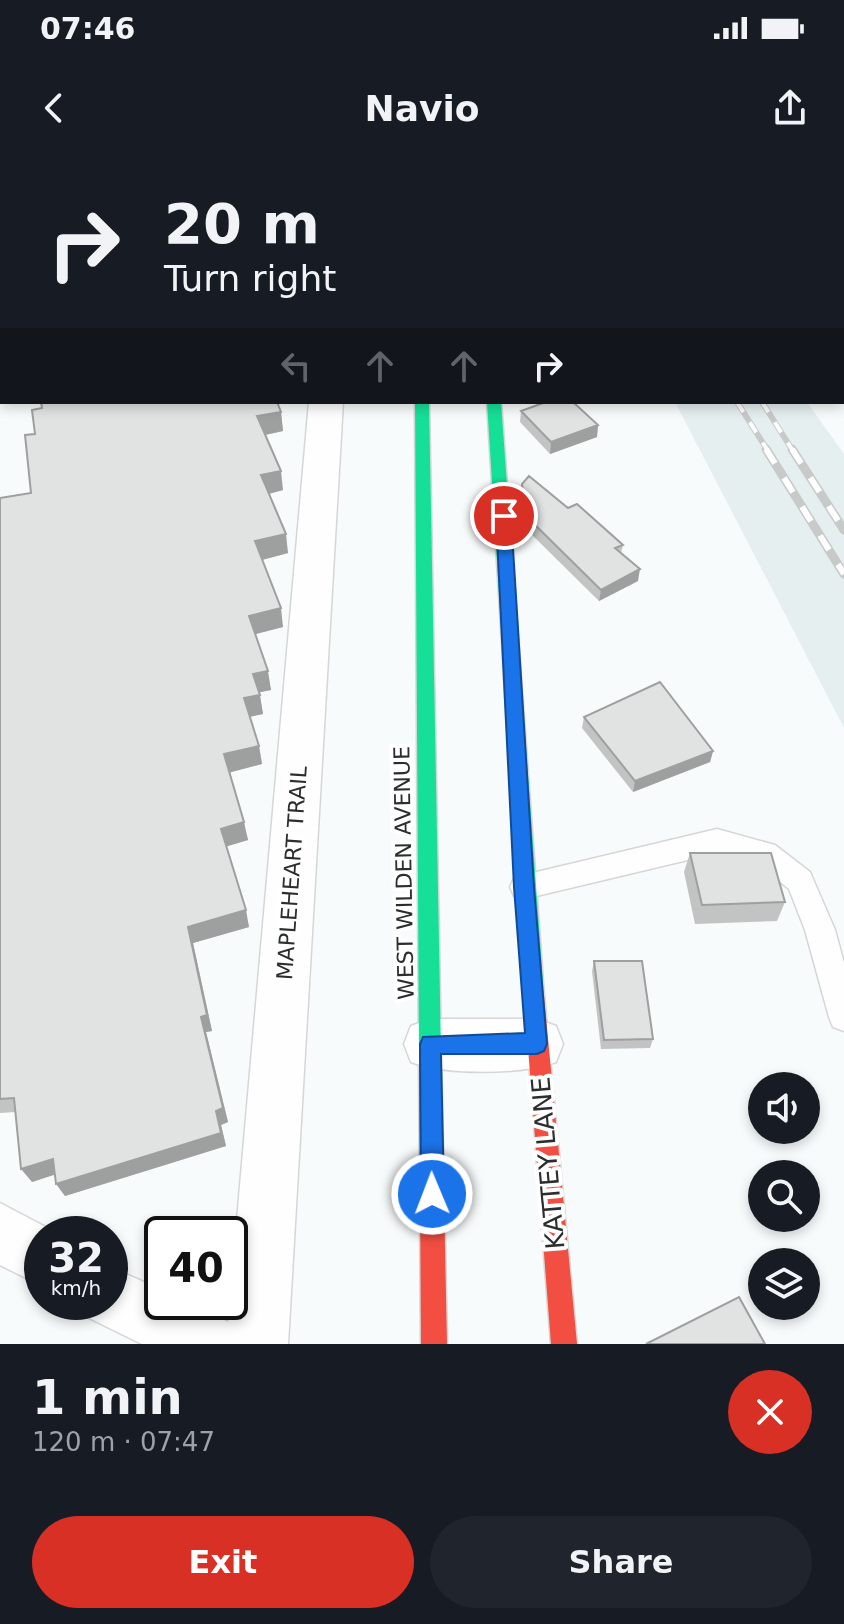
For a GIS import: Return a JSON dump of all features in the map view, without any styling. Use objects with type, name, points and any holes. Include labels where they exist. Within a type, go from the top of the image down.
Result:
[{"type":"street","name":"MAPLEHEART TRAIL","points":[[257,1344],[326,404]]},
{"type":"street","name":"WEST WILDEN AVENUE","points":[[422,404],[434,1344]]},
{"type":"street","name":"KATTEY LANE","points":[[494,404],[516,715],[524,887],[564,1344]]},
{"type":"street","points":[[430,1044],[537,1044]]},
{"type":"street","points":[[0,1232],[24,1246]]},
{"type":"street","points":[[128,1306],[208,1344]]},
{"type":"lane","points":[[524,887],[717,841],[765,853],[800,881],[820,930],[844,1017]]},
{"type":"shaded area","points":[[676,404],[808,404],[844,454],[844,728]]},
{"type":"building","points":[[41,404],[278,404],[281,412],[257,416],[281,471],[261,475],[286,534],[255,541],[281,608],[249,616],[268,671],[253,674],[260,695],[244,698],[259,746],[224,754],[244,822],[221,829],[246,910],[188,927],[207,1015],[201,1017],[223,1108],[216,1111],[221,1133],[56,1184],[53,1159],[21,1169],[14,1098],[0,1099],[0,498],[31,493],[25,435],[35,434],[32,410],[42,408]]},
{"type":"building","points":[[540,404],[575,404],[598,425],[551,442],[521,411]]},
{"type":"building","points":[[529,476],[568,508],[577,504],[623,545],[615,548],[640,569],[601,590],[525,515],[522,484]]},
{"type":"building","points":[[660,682],[713,751],[635,781],[584,717]]},
{"type":"building","points":[[690,853],[771,853],[785,902],[702,905]]},
{"type":"building","points":[[594,961],[642,961],[653,1039],[604,1040]]},
{"type":"building","points":[[739,1297],[748,1313],[748,1320],[752,1320],[765,1344],[646,1344]]},
{"type":"railway","points":[[738,404],[768,451]]},
{"type":"railway","points":[[763,404],[793,451]]},
{"type":"railway","points":[[766,449],[844,574]]},
{"type":"railway","points":[[792,449],[844,530]]},
{"type":"traffic: fast","points":[[422,404],[430,1053]]},
{"type":"traffic: fast","points":[[494,404],[534,996]]},
{"type":"traffic: jam","points":[[534,996],[564,1344]]},
{"type":"traffic: jam","points":[[430,1053],[434,1344]]},
{"type":"route","points":[[432,1194],[430,1044],[537,1044],[524,887],[504,516]]}]
